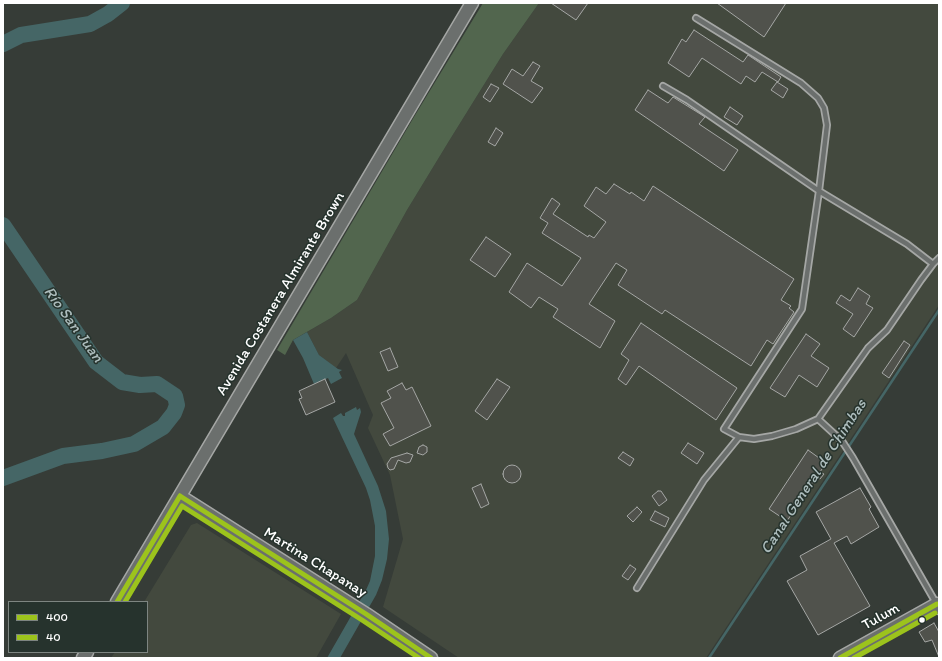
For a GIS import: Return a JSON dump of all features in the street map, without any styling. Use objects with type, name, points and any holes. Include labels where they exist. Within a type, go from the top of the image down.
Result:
[{"type":"main road","name":"Avenida Costanera Almirante Brown","points":[[117,601],[472,3]]},
{"type":"main road","name":"Martina Chapanay","points":[[180,496],[366,614],[431,658]]},
{"type":"main road","name":"Tulum","points":[[840,658],[938,606]]},
{"type":"lane","points":[[696,18],[801,83],[818,98],[824,108],[827,125],[820,191],[802,309],[724,429],[739,437],[754,439],[772,436],[796,429],[818,419],[868,348],[887,330],[933,264],[939,258]]},
{"type":"lane","points":[[663,86],[687,100],[820,191],[907,244],[933,264]]},
{"type":"lane","points":[[818,419],[842,441],[853,458],[938,606]]},
{"type":"lane","points":[[638,588],[704,480],[739,437]]},
{"type":"shaded area","points":[[539,3],[939,3],[939,305],[706,658],[459,658],[383,607],[403,539],[390,475],[368,428],[373,415],[346,353],[336,368],[319,355],[307,332],[357,300],[407,210],[449,141],[503,54]]},
{"type":"shaded area","points":[[197,523],[341,614],[316,658],[111,658],[114,653],[148,653],[148,601],[145,601],[191,525]]},
{"type":"green space","points":[[483,3],[539,3],[503,54],[449,141],[407,210],[357,300],[331,318],[293,340],[285,355],[277,350]]},
{"type":"water","points":[[307,332],[319,355],[338,369],[342,370],[339,372],[342,378],[331,384],[328,378],[314,384],[303,358],[293,340]]},
{"type":"water","points":[[356,407],[357,410],[360,408],[361,412],[354,434],[378,486],[386,511],[389,539],[387,559],[382,580],[376,595],[340,658],[327,658],[366,590],[370,581],[375,556],[375,526],[370,500],[366,488],[333,418],[341,413],[345,416],[345,413]]},
{"type":"building","points":[[551,3],[588,3],[576,20]]},
{"type":"building","points":[[717,3],[786,3],[764,37]]},
{"type":"building","points":[[694,30],[743,62],[748,55],[781,77],[778,82],[762,72],[755,82],[746,76],[741,84],[702,58],[689,77],[668,63],[682,39],[686,42]]},
{"type":"building","points":[[533,62],[540,66],[531,81],[543,88],[532,103],[503,84],[512,69],[523,76]]},
{"type":"building","points":[[777,82],[788,89],[783,98],[771,90]]},
{"type":"building","points":[[491,84],[499,88],[490,102],[483,97]]},
{"type":"building","points":[[648,90],[668,103],[673,97],[705,117],[699,124],[738,150],[724,171],[635,110]]},
{"type":"building","points":[[730,107],[743,116],[737,125],[724,117]]},
{"type":"building","points":[[496,128],[503,133],[495,146],[488,142]]},
{"type":"building","points":[[614,184],[630,194],[631,192],[644,201],[653,186],[794,279],[781,300],[791,306],[789,308],[794,312],[773,344],[767,340],[751,366],[665,310],[662,314],[618,285],[627,270],[616,263],[589,304],[615,321],[600,348],[553,317],[558,309],[539,297],[531,308],[509,292],[527,263],[562,286],[581,258],[542,233],[548,223],[540,218],[552,198],[560,204],[553,214],[588,237],[589,235],[594,238],[606,222],[584,206],[596,187],[606,194]]},
{"type":"building","points":[[486,237],[511,254],[495,277],[470,260]]},
{"type":"building","points":[[858,288],[870,296],[866,304],[873,308],[854,337],[843,329],[853,314],[836,303],[841,295],[850,301]]},
{"type":"building","points":[[641,323],[737,388],[716,420],[639,366],[626,385],[618,379],[629,360],[621,354]]},
{"type":"building","points":[[806,334],[820,344],[811,356],[829,368],[817,387],[799,375],[785,397],[770,388]]},
{"type":"building","points":[[904,341],[910,345],[889,378],[882,373]]},
{"type":"building","points":[[390,348],[398,367],[388,371],[380,352]]},
{"type":"building","points":[[325,379],[335,402],[306,415],[299,399],[302,398],[299,391]]},
{"type":"building","points":[[497,379],[510,387],[487,420],[475,411]]},
{"type":"building","points":[[402,383],[406,390],[412,387],[431,426],[390,446],[383,434],[394,428],[381,403],[391,398],[387,391]]},
{"type":"building","points":[[688,443],[704,453],[697,464],[681,453]]},
{"type":"building","points":[[423,445],[427,447],[427,452],[423,455],[417,453],[419,447]]},
{"type":"building","points":[[808,450],[826,463],[820,472],[824,474],[820,479],[816,477],[787,521],[769,509]]},
{"type":"building","points":[[623,452],[634,459],[630,466],[618,458]]},
{"type":"building","points":[[407,453],[413,455],[410,462],[406,463],[398,460],[394,469],[390,470],[388,468],[387,464],[391,458]]},
{"type":"building","points":[[508,465],[516,465],[521,470],[519,481],[516,483],[508,483],[503,478],[503,470]]},
{"type":"building","points":[[481,484],[489,504],[481,508],[472,488]]},
{"type":"building","points":[[860,488],[871,507],[869,509],[879,527],[851,544],[847,536],[834,543],[870,606],[818,635],[787,581],[807,570],[800,556],[831,539],[816,512]]},
{"type":"building","points":[[658,491],[661,491],[667,500],[659,506],[652,496]]},
{"type":"building","points":[[637,507],[642,512],[633,522],[627,516]]},
{"type":"building","points":[[655,511],[669,518],[665,527],[650,520]]},
{"type":"building","points":[[630,565],[636,569],[628,580],[622,576]]},
{"type":"building","points":[[934,623],[939,632],[939,657],[932,640],[925,642],[919,632]]},
{"type":"waterway","name":"Río San Juan","points":[[3,44],[21,35],[90,24],[108,14],[122,3]]},
{"type":"waterway","name":"Río San Juan","points":[[3,225],[96,362],[122,382],[140,385],[157,384],[175,396],[177,405],[174,413],[163,427],[134,444],[102,451],[63,456],[3,478]]},
{"type":"waterway","name":"Canal General de Chimbas","points":[[709,658],[939,310]]},
{"type":"transit line","name":"400","points":[[180,496],[366,614],[431,658]]},
{"type":"transit line","name":"400","points":[[118,601],[180,496]]},
{"type":"transit line","name":"40","points":[[126,601],[182,506],[362,620],[419,658]]},
{"type":"transit line","name":"400","points":[[840,658],[937,604]]},
{"type":"transit line","name":"40","points":[[854,658],[935,613]]}]
